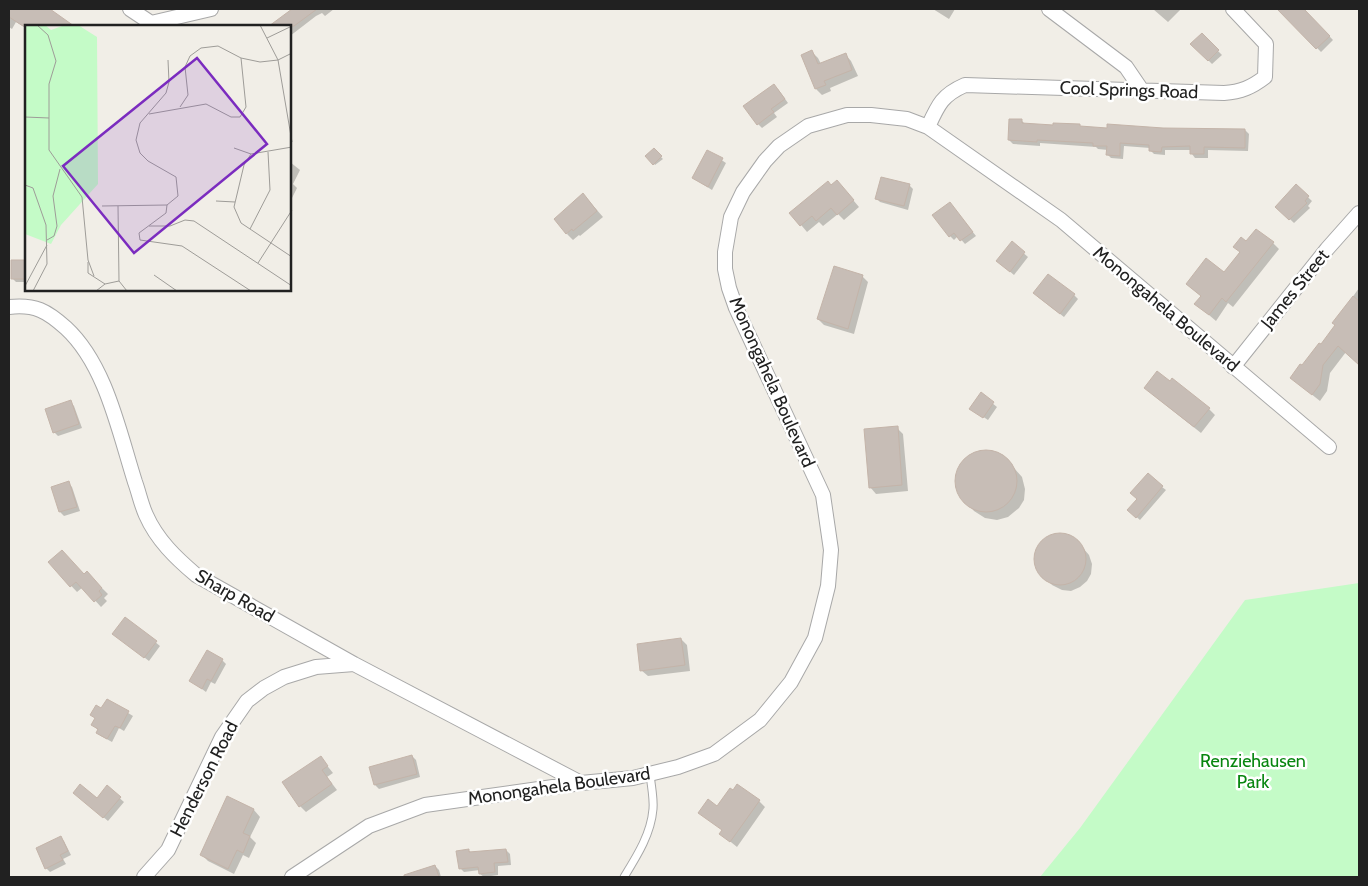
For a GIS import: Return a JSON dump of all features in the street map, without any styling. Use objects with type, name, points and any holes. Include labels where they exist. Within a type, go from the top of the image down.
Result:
[{"type":"street","points":[[130,9],[152,24],[211,9]]},
{"type":"street","points":[[1048,9],[1126,67],[1141,89]]},
{"type":"street","name":"Cool Springs Road","points":[[928,126],[940,101],[952,91],[965,85],[1238,92],[1253,86],[1265,77],[1266,44],[1233,9]]},
{"type":"street","name":"Monongahela Boulevard","points":[[292,877],[369,826],[425,805],[581,783],[633,778],[678,767],[714,754],[760,720],[791,682],[815,638],[828,586],[831,550],[823,495],[736,308],[725,270],[725,252],[730,217],[743,192],[766,160],[779,146],[808,126],[847,115],[871,115],[907,119],[928,126],[1061,220],[1329,447]]},
{"type":"street","name":"James Street","points":[[1233,367],[1327,249],[1359,213]]},
{"type":"street","name":"Sharp Road","points":[[9,307],[35,307],[51,314],[72,333],[87,352],[104,385],[146,514],[161,540],[175,557],[196,575],[354,664],[581,783]]},
{"type":"street","name":"Henderson Road","points":[[144,877],[168,850],[222,737],[246,701],[284,676],[316,668],[354,664]]},
{"type":"lane","points":[[624,877],[650,828],[653,807],[650,774]]},
{"type":"green space","name":"Renziehausen Park","points":[[1359,583],[1359,877],[1040,877],[1080,828],[1245,600]]},
{"type":"building","points":[[9,9],[50,9],[73,25],[23,26],[9,17]]},
{"type":"building","points":[[292,9],[317,9],[294,26],[270,25]]},
{"type":"building","points":[[1277,9],[1304,9],[1330,36],[1316,49]]},
{"type":"building","points":[[1202,33],[1219,50],[1208,61],[1190,44]]},
{"type":"building","points":[[812,50],[818,64],[846,53],[852,70],[824,81],[826,85],[815,89],[801,55]]},
{"type":"building","points":[[774,84],[785,99],[771,109],[774,112],[757,125],[743,106]]},
{"type":"building","points":[[1009,119],[1022,119],[1022,123],[1080,124],[1080,126],[1107,128],[1107,124],[1163,128],[1245,129],[1245,148],[1204,147],[1204,154],[1190,154],[1190,146],[1162,147],[1161,152],[1149,151],[1149,145],[1120,143],[1120,156],[1106,155],[1107,146],[1093,146],[1093,143],[1008,140]]},
{"type":"building","points":[[654,148],[662,156],[653,165],[645,156]]},
{"type":"building","points":[[707,150],[723,158],[708,187],[692,178]]},
{"type":"building","points":[[881,177],[910,184],[904,206],[875,199]]},
{"type":"building","points":[[837,180],[854,200],[837,215],[831,208],[816,221],[812,216],[800,226],[789,213],[828,181],[831,185]]},
{"type":"building","points":[[1296,184],[1309,196],[1305,201],[1307,203],[1289,220],[1275,207]]},
{"type":"building","points":[[583,193],[597,211],[573,231],[572,229],[566,234],[554,219]]},
{"type":"building","points":[[950,202],[973,232],[960,241],[954,233],[949,237],[932,215]]},
{"type":"building","points":[[1256,229],[1274,242],[1226,302],[1222,298],[1209,315],[1194,304],[1201,296],[1186,284],[1206,258],[1224,272],[1240,252],[1233,247],[1241,237],[1246,241]]},
{"type":"building","points":[[1012,241],[1025,252],[1010,272],[996,261]]},
{"type":"building","points":[[11,260],[25,260],[25,279],[11,279]]},
{"type":"building","points":[[834,266],[863,275],[848,329],[817,319]]},
{"type":"building","points":[[1048,274],[1075,294],[1060,314],[1033,293]]},
{"type":"building","points":[[1353,296],[1359,301],[1359,365],[1338,346],[1323,365],[1320,384],[1312,395],[1290,378],[1319,343],[1321,344],[1335,325],[1332,323]]},
{"type":"building","points":[[1157,371],[1170,381],[1172,378],[1210,408],[1194,427],[1144,388]]},
{"type":"building","points":[[981,392],[994,402],[983,418],[969,409]]},
{"type":"building","points":[[71,400],[79,424],[53,433],[45,409]]},
{"type":"building","points":[[898,426],[902,485],[869,488],[864,429]]},
{"type":"building","points":[[986,450],[998,452],[1008,459],[1015,469],[1017,481],[1015,493],[1008,503],[998,510],[986,512],[974,510],[964,503],[957,493],[955,481],[957,469],[964,459],[974,452]]},
{"type":"building","points":[[1148,473],[1163,486],[1136,518],[1127,510],[1137,499],[1130,493]]},
{"type":"building","points":[[69,481],[77,507],[59,512],[51,487]]},
{"type":"building","points":[[1060,533],[1074,537],[1082,545],[1086,559],[1082,573],[1074,581],[1060,585],[1046,581],[1038,573],[1034,559],[1038,545],[1046,537]]},
{"type":"building","points":[[62,550],[84,574],[87,571],[102,588],[99,591],[102,595],[94,602],[76,582],[70,587],[48,562]]},
{"type":"building","points":[[125,617],[157,641],[144,658],[112,634]]},
{"type":"building","points":[[681,638],[685,665],[640,671],[637,644]]},
{"type":"building","points":[[207,650],[223,659],[211,681],[207,679],[202,689],[189,681]]},
{"type":"building","points":[[107,699],[129,711],[120,728],[115,726],[107,739],[96,733],[98,729],[91,725],[95,718],[90,715],[96,705],[101,708]]},
{"type":"building","points":[[412,755],[417,774],[374,785],[369,767]]},
{"type":"building","points":[[321,756],[328,766],[322,770],[332,784],[299,807],[282,782]]},
{"type":"building","points":[[80,784],[97,798],[107,785],[121,797],[103,818],[73,793]]},
{"type":"building","points":[[737,784],[760,800],[730,842],[719,834],[722,830],[698,813],[708,799],[717,806],[730,788],[733,790]]},
{"type":"building","points":[[227,796],[254,809],[243,833],[250,836],[243,853],[237,850],[228,869],[200,855]]},
{"type":"building","points":[[61,836],[68,851],[60,855],[63,860],[45,869],[36,848]]},
{"type":"building","points":[[469,849],[469,852],[506,849],[508,862],[494,863],[495,872],[479,874],[478,867],[459,869],[456,851]]},
{"type":"building","points":[[435,865],[439,877],[404,877],[404,875]]}]
